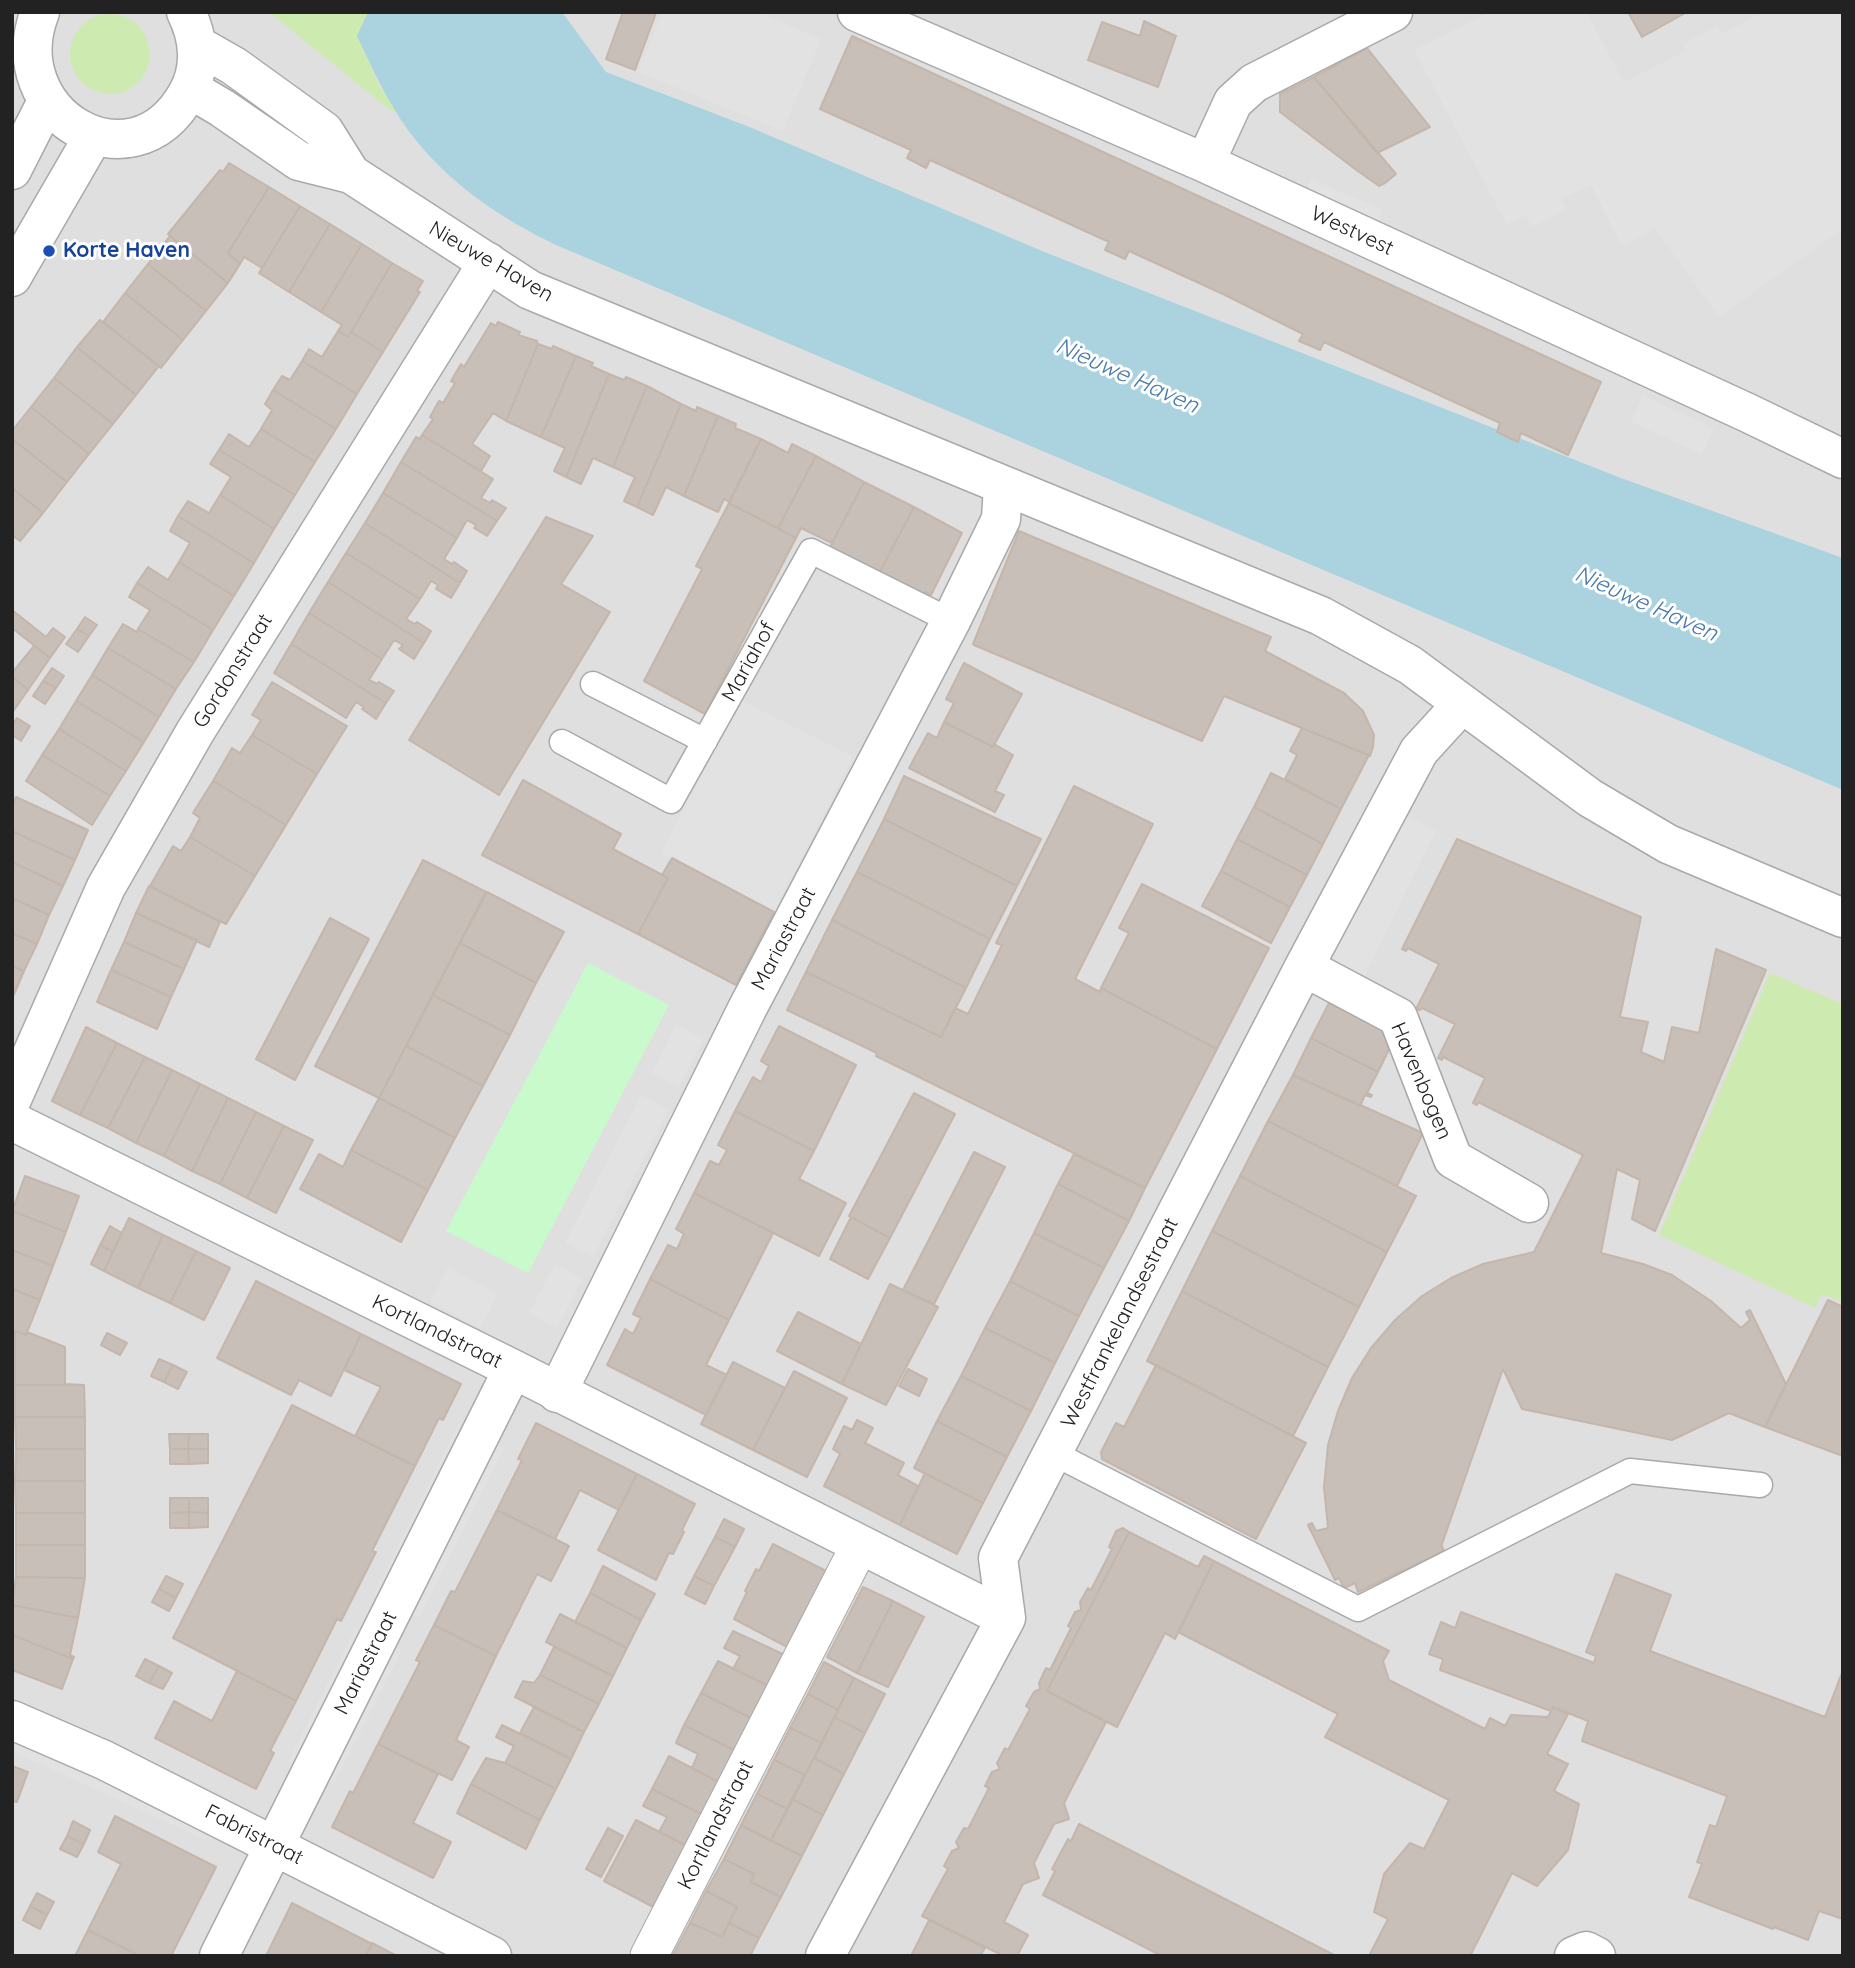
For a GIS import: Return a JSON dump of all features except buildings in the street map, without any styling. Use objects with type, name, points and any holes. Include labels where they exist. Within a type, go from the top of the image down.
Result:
[{"type":"street","points":[[40,12],[20,46],[34,87],[45,105],[67,125],[93,137],[131,137],[149,131],[173,114],[190,89],[197,61],[191,28]]},
{"type":"street","name":"Westvest","points":[[857,12],[1205,163],[1843,459]]},
{"type":"street","points":[[1205,163],[1233,102],[1255,83],[1393,12]]},
{"type":"street","name":"Nieuwe Haven","points":[[191,28],[234,66],[324,131],[351,174]]},
{"type":"street","name":"Nieuwe Haven","points":[[190,89],[299,161],[351,174],[530,290],[1321,616],[1410,665],[1590,798],[1668,844],[1843,918]]},
{"type":"street","points":[[12,170],[45,105]]},
{"type":"street","points":[[12,277],[93,137]]},
{"type":"street","name":"Gordonstraat","points":[[12,1100],[106,887],[195,732],[488,262]]},
{"type":"street","name":"Mariastraat","points":[[557,1393],[747,1009],[951,621],[1001,519],[1003,485]]},
{"type":"street","name":"Westfrankelandsestraat","points":[[1006,1618],[998,1558],[1419,751],[1462,704]]},
{"type":"street","name":"Havenbogen","points":[[1304,967],[1398,1017],[1453,1159],[1529,1202]]},
{"type":"street","name":"Kortlandstraat","points":[[12,1121],[513,1369],[1006,1618]]},
{"type":"street","name":"Mariastraat","points":[[219,1956],[513,1369]]},
{"type":"street","name":"Kortlandstraat","points":[[649,1956],[860,1545]]},
{"type":"street","points":[[825,1956],[1006,1618]]},
{"type":"street","name":"Fabristraat","points":[[12,1720],[104,1760],[492,1956]]},
{"type":"street","points":[[1574,1956],[1586,1951],[1595,1956]]},
{"type":"lane","name":"Mariahof","points":[[562,742],[671,801],[811,551],[951,621]]},
{"type":"lane","points":[[593,684],[705,741]]},
{"type":"lane","points":[[1052,1453],[1358,1609],[1630,1471],[1760,1486]]},
{"type":"shaded area","points":[[12,12],[1843,12],[1843,1956],[12,1956]]},
{"type":"shaded area","points":[[663,12],[758,12],[821,39],[783,131],[638,72]]},
{"type":"shaded area","points":[[1490,12],[1586,12],[1624,82],[1686,51],[1683,44],[1717,26],[1722,34],[1764,12],[1843,12],[1843,229],[1719,317],[1655,229],[1622,246],[1591,185],[1561,199],[1566,210],[1532,227],[1526,215],[1507,225],[1414,50]]},
{"type":"shaded area","points":[[1311,179],[1383,210],[1378,222],[1306,191]]},
{"type":"shaded area","points":[[1643,396],[1714,428],[1702,454],[1631,422]]},
{"type":"shaded area","points":[[741,700],[853,757],[774,912],[661,853]]},
{"type":"shaded area","points":[[1403,814],[1436,831],[1364,977],[1330,960]]},
{"type":"shaded area","points":[[676,1024],[704,1039],[679,1087],[652,1073]]},
{"type":"shaded area","points":[[641,1095],[669,1109],[593,1257],[565,1243]]},
{"type":"shaded area","points":[[555,1264],[583,1278],[557,1328],[529,1313]]},
{"type":"shaded area","points":[[448,1267],[498,1294],[480,1328],[430,1302]]},
{"type":"shaded area","points":[[458,1425],[470,1431],[384,1600],[373,1594]]},
{"type":"shaded area","points":[[493,1442],[504,1448],[419,1617],[407,1612]]},
{"type":"shaded area","points":[[356,1627],[367,1632],[300,1767],[288,1761]]},
{"type":"shaded area","points":[[390,1645],[402,1650],[334,1784],[322,1779]]},
{"type":"shaded area","points":[[12,1738],[211,1829],[206,1840],[12,1751]]},
{"type":"green space","points":[[269,12],[368,12],[357,36],[379,85],[396,112],[390,110]]},
{"type":"green space","points":[[102,14],[118,14],[132,20],[144,32],[150,46],[150,62],[144,76],[132,88],[118,94],[102,94],[88,88],[76,76],[70,62],[70,46],[76,32],[88,20]]},
{"type":"green space","points":[[588,963],[669,1005],[528,1273],[446,1231]]},
{"type":"green space","points":[[1770,973],[1843,1004],[1843,1302],[1822,1294],[1815,1308],[1659,1235]]},
{"type":"water","points":[[368,12],[562,12],[606,72],[747,126],[1047,253],[1621,478],[1843,558],[1843,790],[535,234],[475,197],[439,166],[408,130],[387,96],[357,36]]},
{"type":"place","name":"Korte Haven","points":[[49,251]]}]
